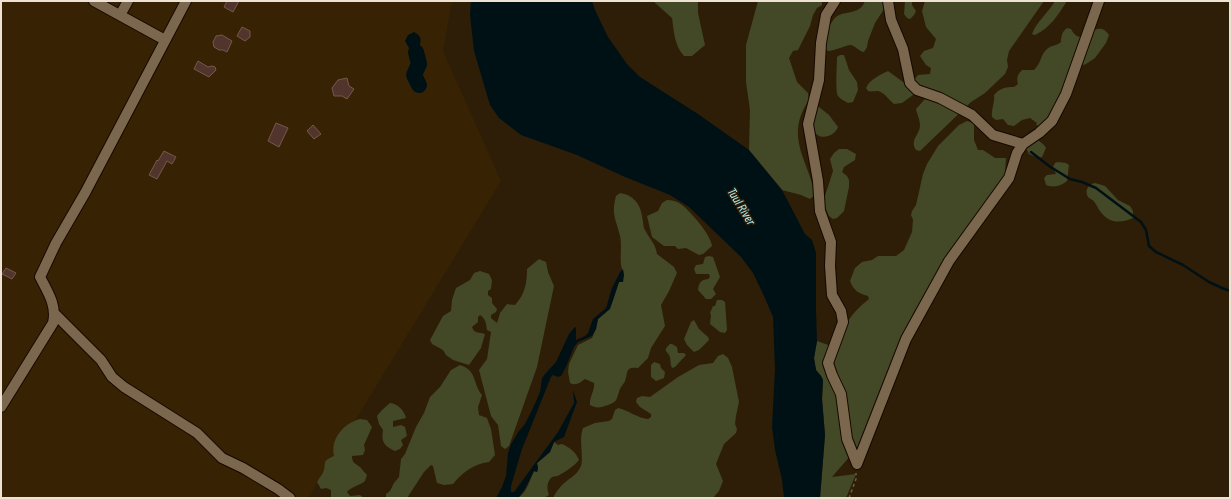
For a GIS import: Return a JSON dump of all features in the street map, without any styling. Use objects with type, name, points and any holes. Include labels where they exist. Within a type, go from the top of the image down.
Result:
[{"type":"street","points":[[94,1],[165,40]]},
{"type":"street","points":[[120,15],[128,1]]},
{"type":"street","points":[[1,407],[53,323],[55,314],[52,302],[40,277],[56,243],[85,193],[186,1]]},
{"type":"street","points":[[835,1],[826,15],[821,44],[819,80],[808,124],[818,180],[820,211],[831,242],[830,266],[832,294],[841,310],[843,322],[828,363],[841,394],[847,439],[856,464]]},
{"type":"street","points":[[888,1],[890,20],[903,49],[910,83],[916,90],[940,98],[972,115],[993,135],[1023,144]]},
{"type":"street","points":[[856,464],[906,339],[949,261],[1009,178],[1023,144],[1039,133],[1052,121],[1066,94],[1099,1]]},
{"type":"street","points":[[55,314],[100,360],[112,377],[124,387],[197,433],[222,458],[243,468],[290,498]]},
{"type":"path","points":[[849,498],[856,479],[856,464]]},
{"type":"shaded area","points":[[1,1],[452,1],[443,51],[501,181],[308,498],[1,498]]},
{"type":"green space","points":[[653,1],[698,1],[698,13],[705,45],[692,56],[684,56],[676,43],[672,18]]},
{"type":"green space","points":[[758,1],[822,1],[822,5],[817,8],[813,15],[810,26],[798,50],[793,51],[789,58],[797,82],[808,93],[809,100],[798,125],[798,137],[803,159],[812,182],[815,195],[810,199],[782,190],[749,150],[750,110],[746,82],[746,45]]},
{"type":"green space","points":[[865,1],[882,1],[884,9],[875,23],[864,52],[850,45],[831,51],[824,48],[828,29],[834,19],[841,14],[859,9]]},
{"type":"green space","points":[[905,1],[912,1],[912,5],[916,11],[910,19],[904,14]]},
{"type":"green space","points":[[925,1],[1044,1],[1009,51],[1007,60],[1008,67],[1005,74],[985,93],[971,102],[920,151],[916,150],[914,146],[914,140],[920,129],[920,121],[916,109],[925,99],[914,80],[918,75],[930,74],[931,68],[926,65],[920,56],[924,51],[933,48],[936,39],[926,27],[922,11]]},
{"type":"green space","points":[[1055,1],[1067,1],[1057,16],[1045,29],[1035,35],[1032,34],[1037,25]]},
{"type":"green space","points":[[1067,28],[1071,29],[1080,37],[1099,29],[1104,30],[1109,35],[1106,43],[1095,58],[1086,64],[1071,70],[1052,116],[1042,127],[1036,125],[1037,123],[1030,118],[1022,120],[1014,126],[1008,125],[1003,119],[996,120],[992,117],[994,95],[1001,89],[1014,87],[1018,84],[1017,79],[1022,70],[1034,70],[1046,50],[1049,47],[1061,42],[1062,34]]},
{"type":"green space","points":[[844,55],[849,70],[857,82],[858,90],[853,102],[848,103],[840,98],[837,93],[837,57]]},
{"type":"green space","points":[[888,71],[914,90],[913,95],[902,103],[894,104],[882,93],[878,91],[868,91],[866,88],[873,80]]},
{"type":"green space","points":[[819,107],[829,115],[838,127],[828,136],[819,136],[814,130],[813,120],[817,108]]},
{"type":"green space","points":[[967,121],[974,123],[974,140],[978,150],[983,150],[995,158],[1006,158],[1005,174],[949,252],[937,276],[914,312],[876,400],[858,447],[832,477],[856,474],[846,498],[820,498],[825,435],[822,399],[823,380],[816,370],[814,358],[817,341],[834,347],[848,321],[869,299],[868,296],[857,291],[850,281],[855,268],[862,262],[872,260],[878,256],[896,256],[904,250],[912,232],[913,220],[911,215],[916,205],[923,174],[927,164],[938,146],[959,125]]},
{"type":"green space","points":[[1038,140],[1046,148],[1042,157],[1038,158],[1029,154],[1026,148],[1034,141]]},
{"type":"green space","points":[[839,149],[847,149],[856,154],[855,160],[844,167],[842,172],[849,180],[844,211],[837,218],[833,219],[829,216],[825,207],[824,199],[833,171],[830,159]]},
{"type":"green space","points":[[1058,162],[1069,165],[1067,181],[1057,186],[1046,185],[1044,178],[1047,175],[1056,174],[1053,167],[1055,163]]},
{"type":"green space","points":[[1095,183],[1105,186],[1118,200],[1130,206],[1133,211],[1133,218],[1119,222],[1111,220],[1103,215],[1087,194],[1088,188]]},
{"type":"green space","points":[[620,193],[629,196],[638,204],[641,211],[644,228],[654,244],[657,254],[674,267],[677,273],[661,305],[665,326],[651,348],[648,358],[638,368],[629,369],[625,382],[620,388],[615,402],[610,405],[594,407],[590,405],[590,399],[594,389],[594,383],[585,379],[578,384],[570,383],[568,372],[569,364],[578,345],[592,338],[598,319],[607,311],[612,303],[619,282],[622,282],[623,279],[621,264],[621,239],[614,213],[616,196]]},
{"type":"green space","points":[[667,200],[674,201],[682,205],[695,218],[708,236],[712,246],[703,254],[699,255],[686,248],[678,249],[675,246],[664,246],[652,237],[647,216],[658,211],[662,203]]},
{"type":"green space","points":[[705,257],[713,257],[720,277],[713,289],[716,294],[711,299],[706,299],[698,290],[701,282],[710,277],[709,274],[696,274],[694,269],[696,265],[703,264]]},
{"type":"green space","points":[[539,259],[546,262],[548,272],[554,286],[537,367],[509,446],[505,449],[501,446],[498,425],[491,416],[479,370],[487,359],[491,332],[487,330],[483,318],[480,315],[478,317],[478,322],[472,327],[476,332],[485,334],[481,348],[469,365],[453,360],[446,355],[443,350],[432,344],[430,340],[443,316],[451,311],[452,300],[456,288],[470,280],[474,273],[480,271],[489,274],[492,280],[491,289],[488,291],[488,295],[492,298],[492,303],[497,309],[496,312],[491,315],[491,318],[497,323],[500,313],[507,304],[515,305],[521,297],[527,279],[527,269]]},
{"type":"green space","points":[[717,300],[722,300],[725,302],[727,330],[725,333],[720,332],[710,324],[710,313]]},
{"type":"green space","points":[[694,320],[699,329],[708,337],[709,340],[699,350],[694,352],[687,345],[684,339],[691,322]]},
{"type":"green space","points":[[670,344],[677,347],[678,353],[684,353],[686,355],[675,367],[672,368],[666,350]]},
{"type":"green space","points":[[723,354],[728,358],[732,367],[739,402],[735,424],[737,429],[736,433],[724,444],[716,464],[723,481],[719,491],[713,498],[553,498],[564,483],[580,468],[582,460],[581,439],[583,428],[595,423],[609,421],[612,419],[615,410],[618,408],[648,419],[651,417],[651,414],[640,407],[636,402],[637,398],[642,396],[650,397],[678,377],[699,365],[713,363],[718,356]]},
{"type":"green space","points":[[654,362],[660,364],[661,368],[665,372],[664,378],[656,381],[651,377],[651,365]]},
{"type":"green space","points":[[460,365],[470,371],[482,395],[478,407],[479,415],[487,418],[491,429],[495,455],[489,462],[483,463],[468,470],[453,484],[444,485],[437,483],[433,466],[431,465],[424,472],[407,498],[386,498],[386,494],[390,491],[399,477],[401,459],[405,454],[430,397],[440,387],[451,370]]},
{"type":"green space","points":[[390,403],[400,408],[404,412],[406,418],[393,421],[393,427],[401,425],[405,427],[407,436],[401,440],[403,445],[400,449],[395,451],[384,443],[382,438],[383,430],[379,424],[377,416]]},
{"type":"green space","points":[[360,419],[367,420],[372,427],[364,445],[365,450],[363,455],[352,456],[352,458],[354,463],[367,475],[365,481],[351,488],[347,492],[350,496],[360,495],[364,498],[331,498],[331,490],[326,488],[321,489],[317,482],[323,472],[326,461],[334,456],[333,450],[336,438],[349,424]]},
{"type":"green space","points":[[554,442],[558,445],[562,444],[570,448],[579,460],[566,471],[550,479],[548,486],[549,495],[544,498],[516,498],[525,491],[534,471],[537,472],[537,463],[550,452]]},
{"type":"water","name":"Tuul River","points":[[471,1],[592,1],[608,37],[627,64],[640,77],[698,114],[749,150],[782,190],[805,234],[812,240],[816,253],[817,341],[814,358],[816,370],[823,380],[822,399],[825,435],[820,498],[784,498],[772,427],[775,369],[773,317],[753,273],[741,257],[689,207],[670,195],[625,177],[577,155],[521,135],[499,118],[490,105],[474,51],[470,15]]},
{"type":"water","points":[[414,32],[419,36],[421,41],[416,52],[409,48],[405,41],[408,35]]},
{"type":"water","points":[[623,269],[623,282],[619,282],[610,309],[598,319],[596,329],[592,336],[578,342],[574,347],[561,376],[558,377],[553,375],[551,377],[522,449],[511,486],[511,492],[514,492],[558,432],[574,403],[573,390],[577,402],[564,437],[554,442],[550,452],[537,463],[537,472],[534,471],[519,497],[496,498],[506,476],[508,453],[511,444],[525,424],[533,408],[540,392],[542,378],[556,362],[569,334],[574,328],[576,327],[576,340],[588,333],[593,319],[606,308],[612,288]]},
{"type":"building","points":[[227,1],[239,1],[233,12],[224,7]]},
{"type":"building","points":[[242,27],[250,31],[250,37],[245,41],[237,36]]},
{"type":"building","points":[[222,35],[232,41],[227,52],[214,47],[213,42],[216,36]]},
{"type":"building","points":[[198,61],[208,67],[215,67],[216,70],[209,77],[194,69]]},
{"type":"building","points":[[347,78],[349,86],[354,89],[347,99],[342,96],[334,96],[332,88],[338,80]]},
{"type":"building","points":[[276,123],[288,128],[279,147],[268,141]]},
{"type":"building","points":[[313,125],[321,134],[314,139],[307,131]]},
{"type":"building","points":[[164,151],[176,157],[172,164],[167,161],[157,179],[149,175]]},
{"type":"building","points":[[6,268],[16,273],[12,279],[2,274]]},
{"type":"waterway","points":[[416,52],[419,64],[414,75],[419,85]]},
{"type":"waterway","points":[[1031,152],[1049,166],[1070,179],[1096,188],[1141,222],[1146,230],[1149,246],[1156,252],[1183,265],[1209,282],[1230,291]]}]
